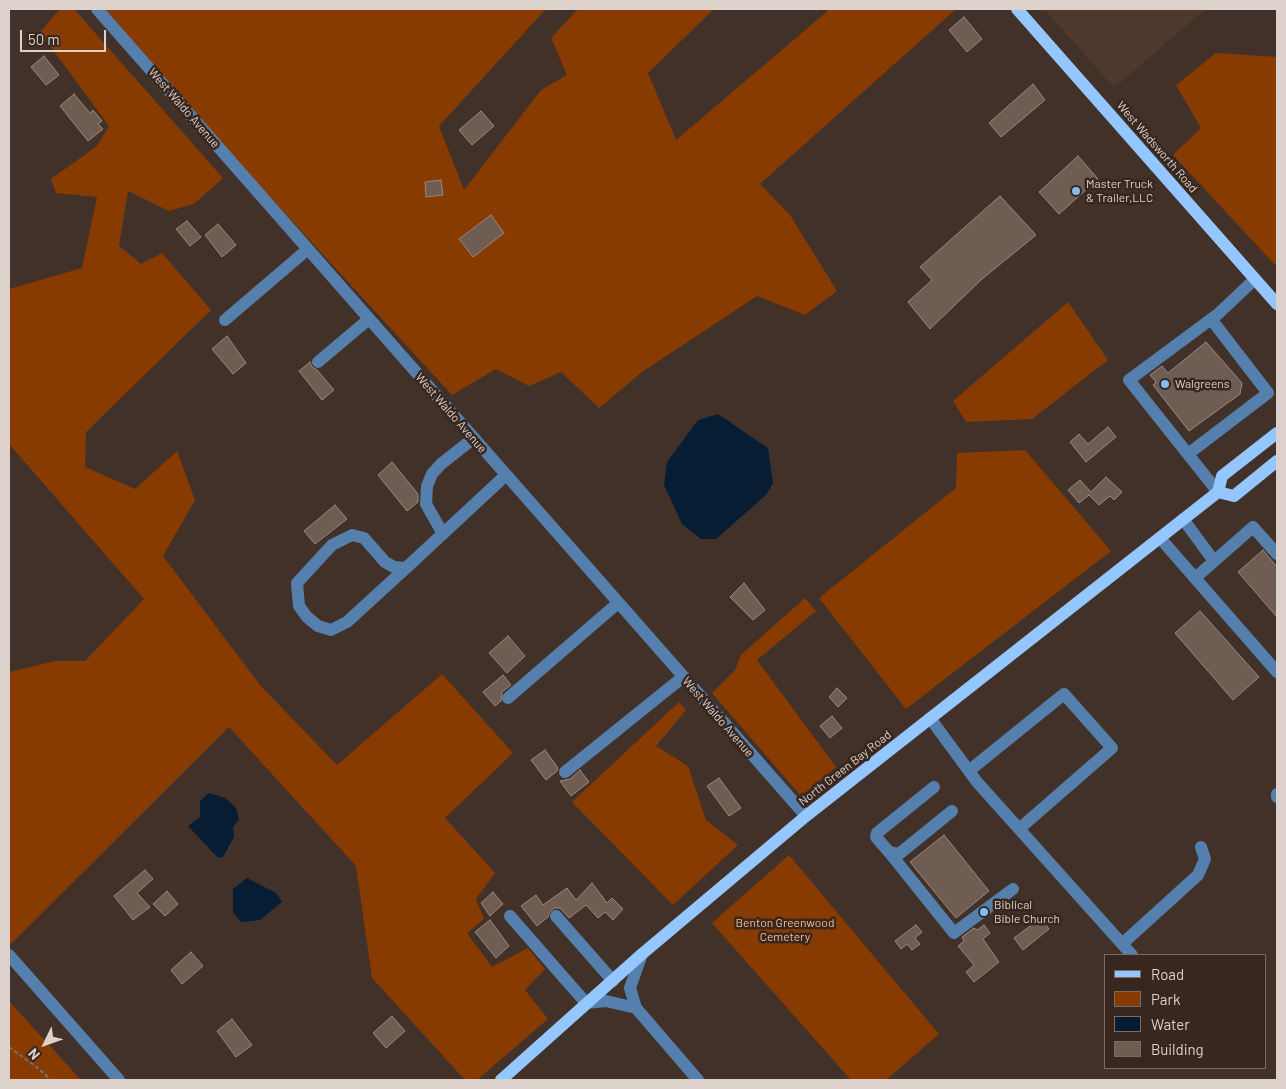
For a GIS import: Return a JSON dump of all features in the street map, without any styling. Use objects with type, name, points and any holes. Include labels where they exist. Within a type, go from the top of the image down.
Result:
[{"type":"main road","name":"West Wadsworth Road","points":[[1017,9],[1277,304]]},
{"type":"main road","name":"North Green Bay Road","points":[[501,1080],[642,954],[806,816],[1218,492],[1222,476],[1277,433]]},
{"type":"main road","points":[[1218,492],[1234,496],[1277,461]]},
{"type":"street","name":"West Waldo Avenue","points":[[97,9],[806,816]]},
{"type":"street","points":[[225,320],[308,249]]},
{"type":"street","points":[[1218,492],[1129,380],[1211,319],[1255,279]]},
{"type":"street","points":[[318,362],[369,319]]},
{"type":"street","points":[[1188,454],[1268,393],[1211,319]]},
{"type":"street","points":[[443,534],[426,504],[427,486],[432,474],[440,464],[474,438]]},
{"type":"street","points":[[406,568],[394,567],[385,562],[364,538],[352,535],[332,546],[297,583],[300,606],[307,617],[318,626],[331,630],[347,622],[406,568],[506,476]]},
{"type":"street","points":[[1183,519],[1214,561]]},
{"type":"street","points":[[1195,578],[1253,527],[1277,554]]},
{"type":"street","points":[[1160,538],[1277,672]]},
{"type":"street","points":[[508,698],[618,603]]},
{"type":"street","points":[[565,772],[683,677]]},
{"type":"street","points":[[970,770],[1064,694],[1112,748],[1019,829]]},
{"type":"street","points":[[930,718],[978,782],[1131,954]]},
{"type":"street","points":[[934,787],[877,833],[876,837],[954,933],[1013,889]]},
{"type":"street","points":[[889,852],[899,854],[952,811]]},
{"type":"street","points":[[1122,944],[1198,875],[1206,859],[1201,848]]},
{"type":"street","points":[[510,916],[586,1004],[606,1001],[636,1008]]},
{"type":"street","points":[[556,916],[613,980]]},
{"type":"street","points":[[642,954],[630,988],[636,1008],[698,1080]]},
{"type":"street","points":[[9,955],[119,1080]]},
{"type":"path","points":[[9,1047],[51,1080]]},
{"type":"shaded area","points":[[1044,9],[1206,9],[1114,88]]},
{"type":"green space","points":[[60,9],[74,9],[223,178],[194,204],[169,211],[128,191],[119,246],[141,264],[162,253],[211,310],[86,432],[85,467],[135,489],[177,451],[195,500],[163,556],[260,685],[337,765],[442,674],[513,753],[445,818],[495,873],[476,899],[484,919],[467,933],[492,967],[528,948],[545,969],[525,990],[548,1019],[477,1080],[465,1080],[372,978],[356,866],[229,727],[11,944],[9,941],[9,672],[55,661],[85,661],[144,599],[9,444],[9,289],[82,268],[97,197],[56,193],[51,179],[97,146],[109,126],[40,32]]},
{"type":"green space","points":[[97,9],[546,9],[439,126],[464,190],[541,90],[567,75],[551,38],[578,9],[714,9],[648,73],[676,140],[830,9],[956,9],[760,184],[790,215],[837,291],[805,315],[757,296],[642,372],[599,408],[561,372],[529,386],[496,369],[452,395]]},
{"type":"green space","points":[[1216,53],[1277,57],[1277,267],[1173,155],[1201,128],[1176,85]]},
{"type":"green space","points":[[1068,302],[1108,360],[1032,419],[966,422],[953,401]]},
{"type":"green space","points":[[1025,450],[1111,551],[906,709],[819,598],[956,488],[957,453]]},
{"type":"green space","points":[[805,598],[816,611],[757,660],[836,767],[801,796],[712,693],[735,670],[741,655]]},
{"type":"green space","points":[[679,702],[686,710],[656,746],[688,766],[706,820],[738,845],[673,905],[572,802]]},
{"type":"green space","name":"Benton Greenwood Cemetery","points":[[789,855],[939,1034],[886,1080],[851,1080],[712,923]]},
{"type":"green space","points":[[9,1001],[81,1080],[9,1080]]},
{"type":"water","points":[[718,414],[768,448],[773,483],[766,495],[716,539],[701,539],[682,524],[664,485],[667,462],[698,420]]},
{"type":"water","points":[[209,793],[225,798],[236,808],[239,820],[233,827],[234,837],[223,857],[218,858],[188,826],[200,817],[200,801]]},
{"type":"water","points":[[247,878],[276,893],[282,902],[260,920],[241,922],[233,913],[233,889]]},
{"type":"building","points":[[964,17],[982,39],[967,52],[949,30]]},
{"type":"building","points":[[44,56],[59,75],[46,85],[31,67]]},
{"type":"building","points":[[1033,84],[1045,100],[1001,137],[989,123]]},
{"type":"building","points":[[74,94],[90,113],[93,110],[102,121],[98,124],[103,129],[88,141],[60,106]]},
{"type":"building","points":[[481,111],[494,126],[472,145],[459,130]]},
{"type":"building","points":[[1078,156],[1098,179],[1059,214],[1039,192]]},
{"type":"building","points":[[441,180],[443,195],[426,197],[425,182]]},
{"type":"building","points":[[1000,196],[1036,235],[982,279],[930,329],[908,302],[932,280],[920,267]]},
{"type":"building","points":[[491,215],[504,233],[473,257],[459,239]]},
{"type":"building","points":[[187,221],[201,237],[190,246],[176,229]]},
{"type":"building","points":[[218,224],[236,245],[222,257],[205,235]]},
{"type":"building","points":[[227,336],[246,363],[233,374],[212,349]]},
{"type":"building","name":"Walgreens","points":[[1206,342],[1242,383],[1240,394],[1189,431],[1153,385],[1156,382],[1150,375],[1162,366],[1168,373]]},
{"type":"building","points":[[310,362],[312,367],[317,370],[334,390],[322,400],[299,371]]},
{"type":"building","points":[[1108,427],[1116,437],[1086,462],[1070,442],[1079,434],[1088,444]]},
{"type":"building","points":[[392,462],[418,494],[418,502],[407,511],[378,475]]},
{"type":"building","points":[[1106,477],[1122,492],[1114,500],[1110,496],[1099,505],[1089,495],[1079,503],[1068,490],[1080,480],[1091,492]]},
{"type":"building","points":[[335,505],[347,519],[315,544],[304,531]]},
{"type":"building","points":[[1263,550],[1277,567],[1277,617],[1238,572]]},
{"type":"building","points":[[744,583],[765,610],[753,620],[730,597]]},
{"type":"building","points":[[1200,611],[1259,677],[1233,700],[1175,633]]},
{"type":"building","points":[[508,636],[525,656],[507,673],[489,653]]},
{"type":"building","points":[[503,675],[511,685],[502,692],[501,701],[495,706],[483,692]]},
{"type":"building","points":[[837,688],[847,698],[838,707],[829,697]]},
{"type":"building","points":[[832,716],[842,728],[830,738],[820,726]]},
{"type":"building","points":[[545,750],[558,768],[546,780],[531,760]]},
{"type":"building","points":[[580,770],[589,782],[571,796],[560,781],[570,779]]},
{"type":"building","points":[[719,778],[741,808],[729,816],[707,786]]},
{"type":"building","points":[[944,835],[989,891],[956,918],[910,862]]},
{"type":"building","points":[[145,870],[153,879],[137,893],[150,907],[133,920],[114,896]]},
{"type":"building","points":[[592,883],[607,903],[612,898],[623,909],[613,920],[605,912],[598,918],[586,905],[569,918],[560,908],[554,908],[548,917],[537,926],[521,906],[536,895],[543,905],[567,888],[576,900]]},
{"type":"building","points":[[167,891],[178,904],[165,916],[153,904]]},
{"type":"building","points":[[493,892],[503,904],[490,916],[481,903]]},
{"type":"building","points":[[1041,918],[1049,929],[1023,950],[1014,938]]},
{"type":"building","points":[[490,920],[509,946],[496,958],[475,932]]},
{"type":"building","points":[[916,925],[922,932],[915,938],[920,944],[912,950],[907,944],[901,949],[895,941]]},
{"type":"building","points":[[984,925],[990,933],[983,939],[999,962],[974,982],[966,972],[974,965],[958,946],[964,941],[962,937],[974,928],[977,930]]},
{"type":"building","points":[[191,952],[203,966],[182,984],[171,970]]},
{"type":"building","points":[[392,1016],[405,1031],[386,1048],[373,1033]]},
{"type":"building","points":[[232,1019],[252,1045],[236,1057],[217,1031]]},
{"type":"place","name":"Master Truck & Trailer,LLC","points":[[1076,191]]},
{"type":"place","name":"Walgreens","points":[[1165,384]]},
{"type":"place","name":"Biblical Bible Church","points":[[984,912]]}]
